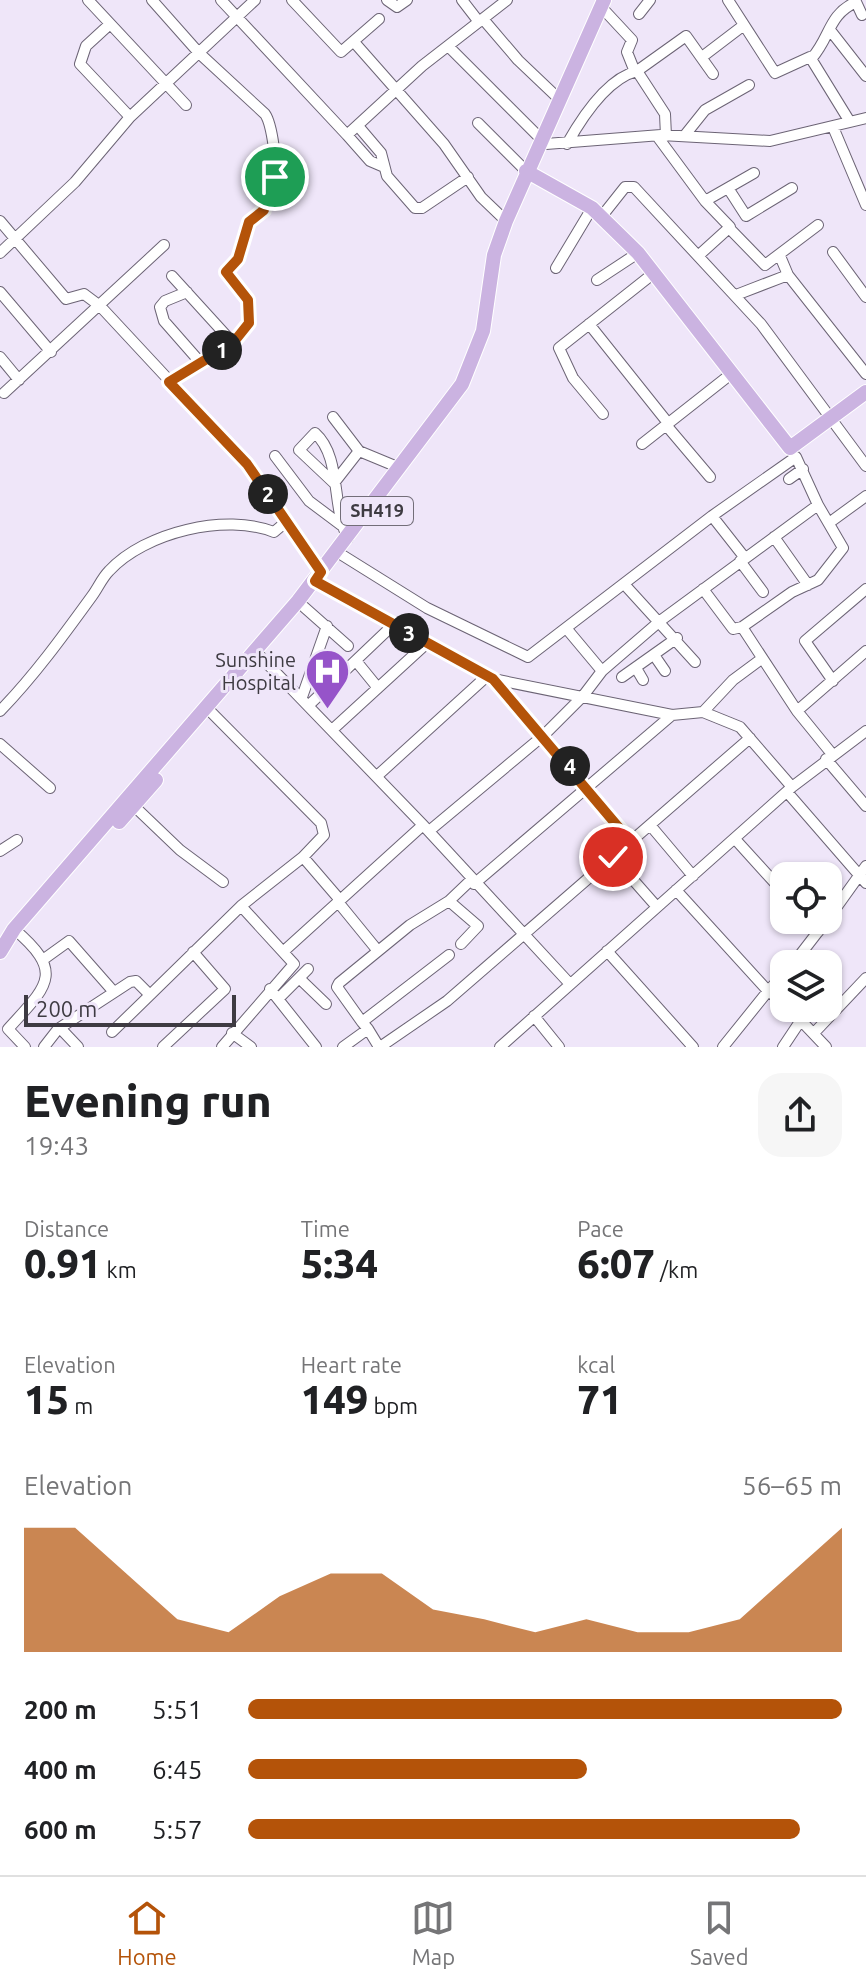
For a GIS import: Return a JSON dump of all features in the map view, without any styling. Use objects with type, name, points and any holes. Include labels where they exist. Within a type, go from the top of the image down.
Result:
[{"type":"main road","name":"SH419","points":[[544,142],[559,99],[606,4]]},
{"type":"main road","name":"SH419","points":[[259,654],[304,607],[344,532],[400,468],[470,370],[483,331],[494,255],[506,221],[606,4]]},
{"type":"main road","name":"SH419","points":[[10,939],[342,555],[473,385],[492,333],[506,243],[530,173]]},
{"type":"main road","points":[[530,173],[597,212],[638,253],[793,453],[866,392]]},
{"type":"main road","name":"SH419","points":[[10,939],[134,806],[210,711]]},
{"type":"street","points":[[88,0],[186,105]]},
{"type":"street","points":[[152,0],[199,53],[270,120],[275,160],[274,182],[263,197],[264,210],[249,222],[238,259],[226,272],[244,293],[250,317],[247,328],[233,343],[169,382]]},
{"type":"street","points":[[221,0],[370,161],[384,167]]},
{"type":"street","points":[[0,253],[75,182],[130,117],[255,0]]},
{"type":"street","points":[[292,0],[338,51],[354,42],[379,19]]},
{"type":"street","points":[[387,0],[397,7],[407,0]]},
{"type":"street","points":[[462,0],[559,99]]},
{"type":"street","points":[[347,135],[397,89],[507,0]]},
{"type":"street","points":[[639,14],[651,0]]},
{"type":"street","points":[[728,0],[776,74],[807,56],[812,58],[850,122]]},
{"type":"street","points":[[812,58],[830,30],[835,14],[854,2],[865,17]]},
{"type":"street","points":[[606,4],[632,40],[627,52],[636,72],[665,114],[662,136],[705,201],[729,228],[765,265],[818,225]]},
{"type":"street","points":[[110,24],[86,46],[80,64],[130,117]]},
{"type":"street","points":[[702,57],[744,25]]},
{"type":"street","points":[[830,30],[866,76]]},
{"type":"street","points":[[567,144],[583,116],[602,96],[686,36],[713,74]]},
{"type":"street","points":[[354,42],[397,89],[481,197],[506,221]]},
{"type":"street","points":[[448,46],[544,142],[567,144],[685,135],[770,141],[866,118]]},
{"type":"street","points":[[685,135],[705,110],[749,85]]},
{"type":"street","points":[[478,123],[530,173]]},
{"type":"street","points":[[358,126],[378,148],[392,182],[418,209],[468,177]]},
{"type":"street","points":[[833,127],[866,205]]},
{"type":"street","points":[[705,201],[754,173]]},
{"type":"street","points":[[556,268],[597,212],[625,187],[632,186],[736,295],[866,466]]},
{"type":"street","points":[[728,188],[746,216],[792,188]]},
{"type":"street","points":[[0,221],[66,299],[84,294],[100,306],[247,464],[287,521],[319,579],[393,625],[490,678],[544,735],[631,842]]},
{"type":"street","points":[[698,256],[729,228]]},
{"type":"street","points":[[4,393],[164,245]]},
{"type":"street","points":[[833,252],[866,297]]},
{"type":"street","points":[[597,280],[638,253]]},
{"type":"street","points":[[780,256],[788,275],[866,374]]},
{"type":"street","points":[[603,414],[573,378],[558,349],[654,273]]},
{"type":"street","points":[[736,295],[788,275]]},
{"type":"street","points":[[172,276],[233,343]]},
{"type":"street","points":[[0,292],[51,352]]},
{"type":"street","points":[[187,292],[165,301],[160,307],[164,321],[200,362]]},
{"type":"street","points":[[589,324],[710,477]]},
{"type":"street","points":[[0,357],[19,380]]},
{"type":"street","points":[[642,444],[731,374]]},
{"type":"street","points":[[333,417],[359,451],[400,468]]},
{"type":"street","points":[[334,483],[299,450],[314,433],[328,453],[344,532]]},
{"type":"street","points":[[334,483],[359,451]]},
{"type":"street","points":[[342,555],[427,608],[484,633],[525,657],[793,453],[843,548],[818,580],[742,627],[733,629],[703,589]]},
{"type":"street","points":[[275,456],[309,501],[344,532]]},
{"type":"street","points":[[789,479],[803,469]]},
{"type":"street","points":[[829,523],[866,496]]},
{"type":"street","points":[[284,951],[426,828],[544,735],[583,696],[602,671],[660,621],[818,505]]},
{"type":"street","points":[[712,516],[763,592]]},
{"type":"street","points":[[0,711],[25,684],[109,570],[147,543],[207,527],[254,524],[274,532],[287,521]]},
{"type":"street","points":[[774,537],[808,585]]},
{"type":"street","points":[[624,584],[677,638],[695,662]]},
{"type":"street","points":[[833,681],[805,641],[866,589]]},
{"type":"street","points":[[304,607],[348,646]]},
{"type":"street","points":[[306,701],[356,661],[393,625]]},
{"type":"street","points":[[306,701],[327,626]]},
{"type":"street","points":[[742,627],[758,649],[760,660],[866,806]]},
{"type":"street","points":[[566,628],[602,671]]},
{"type":"street","points":[[622,677],[677,638]]},
{"type":"street","points":[[332,730],[427,643]]},
{"type":"street","points":[[797,711],[866,651]]},
{"type":"street","points":[[259,654],[570,984]]},
{"type":"street","points":[[654,655],[665,671]]},
{"type":"street","points":[[703,712],[733,680],[760,660]]},
{"type":"street","points":[[356,661],[378,688]]},
{"type":"street","points":[[636,668],[643,680]]},
{"type":"street","points":[[490,678],[672,715],[703,712],[740,727],[862,880]]},
{"type":"street","points":[[377,776],[490,678]]},
{"type":"street","points":[[112,1032],[241,906],[321,840],[324,830],[321,823],[210,711]]},
{"type":"street","points":[[672,715],[473,882],[410,925],[337,987],[380,1047],[447,1001],[750,738]]},
{"type":"street","points":[[500,1047],[789,789],[866,731]]},
{"type":"street","points":[[0,744],[50,788]]},
{"type":"street","points":[[134,806],[180,850],[223,882]]},
{"type":"street","points":[[650,825],[693,876]]},
{"type":"street","points":[[735,839],[770,878]]},
{"type":"street","points":[[0,851],[17,840]]},
{"type":"street","points":[[303,857],[378,951]]},
{"type":"street","points":[[613,857],[657,907]]},
{"type":"street","points":[[842,904],[862,880],[866,866]]},
{"type":"street","points":[[676,890],[768,991],[723,1047]]},
{"type":"street","points":[[449,901],[478,926],[461,944]]},
{"type":"street","points":[[222,1047],[294,964],[241,906]]},
{"type":"street","points":[[804,950],[816,934]]},
{"type":"street","points":[[10,939],[44,959]]},
{"type":"street","points":[[44,959],[69,941],[113,991]]},
{"type":"street","points":[[607,951],[693,1047]]},
{"type":"street","points":[[163,1047],[225,989],[193,952]]},
{"type":"street","points":[[343,1047],[449,955]]},
{"type":"street","points":[[25,1047],[8,1029],[39,995],[46,977],[44,959]]},
{"type":"street","points":[[278,999],[308,969]]},
{"type":"street","points":[[299,978],[326,1004]]},
{"type":"street","points":[[814,1033],[866,978]]},
{"type":"street","points":[[44,1047],[60,1028],[79,1019],[113,991],[133,981],[150,995]]},
{"type":"street","points":[[270,989],[316,1047]]},
{"type":"street","points":[[534,1016],[559,1047]]},
{"type":"street","points":[[783,1047],[800,1022]]},
{"type":"street","points":[[803,1022],[826,1047]]},
{"type":"street","points":[[60,1028],[78,1047]]},
{"type":"street","points":[[232,1033],[251,1047]]},
{"type":"place","name":"Sunshine Hospital","points":[[327,710]]},
{"type":"route","points":[[275,177],[263,197],[264,210],[249,222],[238,259],[226,272],[248,300],[250,317],[247,328],[239,339],[169,382],[249,467],[321,572],[315,581],[493,679],[544,735],[631,842],[613,857]]}]
